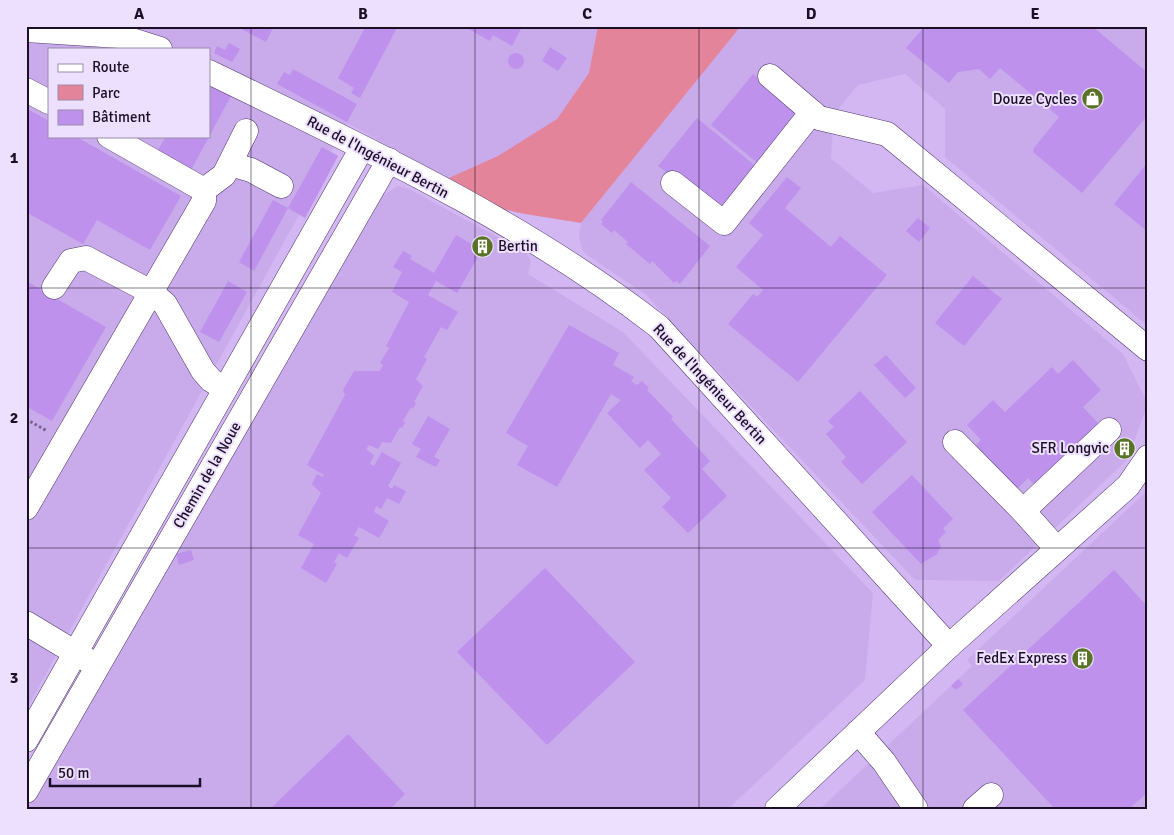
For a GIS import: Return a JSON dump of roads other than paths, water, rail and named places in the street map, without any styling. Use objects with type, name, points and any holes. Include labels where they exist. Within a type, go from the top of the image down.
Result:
[{"type":"street","points":[[26,30],[119,36],[157,48]]},
{"type":"street","name":"Rue de l'Ingénieur Bertin","points":[[210,72],[389,160],[543,248],[612,290],[659,327],[949,646]]},
{"type":"street","points":[[770,76],[819,118],[887,134],[1148,350]]},
{"type":"street","points":[[26,90],[48,101]]},
{"type":"street","points":[[673,183],[724,223],[812,112]]},
{"type":"street","points":[[204,190],[224,175],[246,131]]},
{"type":"street","points":[[113,138],[204,190]]},
{"type":"street","name":"Chemin de la Noue","points":[[26,740],[362,148]]},
{"type":"street","name":"Chemin de la Noue","points":[[26,791],[389,160]]},
{"type":"street","points":[[230,164],[251,170],[281,186]]},
{"type":"street","points":[[26,508],[204,201],[204,190]]},
{"type":"street","points":[[54,287],[71,261],[86,258],[151,292],[165,304],[203,371],[210,380],[225,389]]},
{"type":"street","points":[[1023,511],[1109,430]]},
{"type":"street","points":[[955,442],[1023,511],[1057,549]]},
{"type":"street","points":[[776,809],[949,646],[1128,486],[1148,457]]},
{"type":"street","points":[[26,623],[98,666]]},
{"type":"street","points":[[858,732],[884,762],[916,809]]},
{"type":"place","name":"Douze Cycles","points":[[1093,99]]},
{"type":"place","name":"Bertin","points":[[482,246]]},
{"type":"place","name":"SFR Longvic","points":[[1125,448]]},
{"type":"place","name":"FedEx Express","points":[[1083,658]]}]
